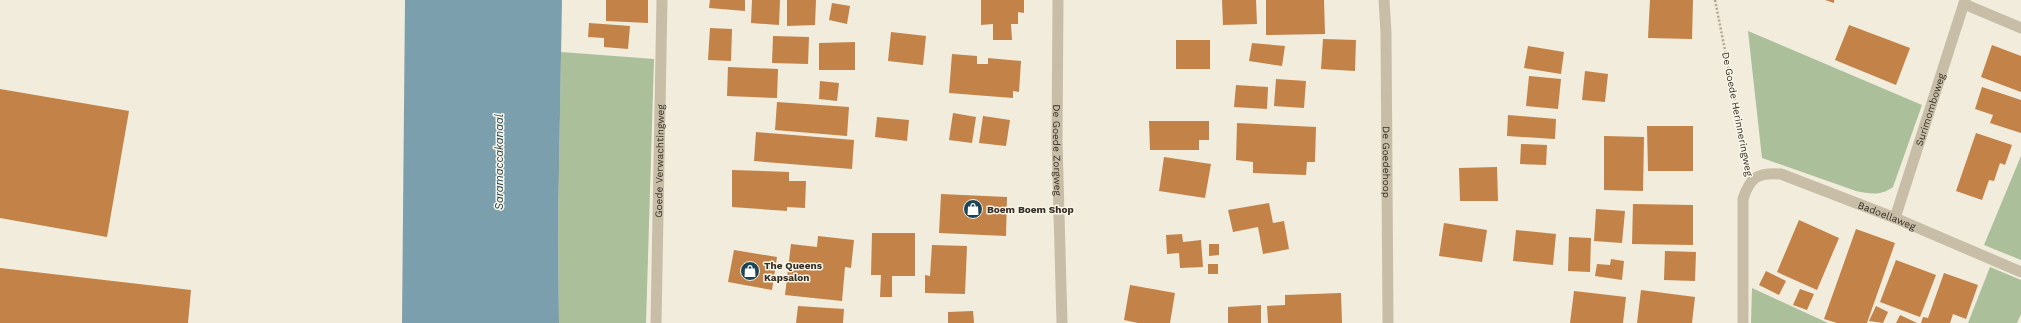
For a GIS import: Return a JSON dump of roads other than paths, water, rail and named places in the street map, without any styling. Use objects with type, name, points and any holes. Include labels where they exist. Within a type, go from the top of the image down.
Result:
[{"type":"street","name":"Goede Verwachtingweg","points":[[656,323],[662,0]]},
{"type":"street","name":"De Goede Zorgweg","points":[[1058,0],[1057,141],[1062,323]]},
{"type":"street","name":"De Goedehoop","points":[[1384,0],[1386,32],[1388,323]]},
{"type":"street","points":[[1965,2],[2021,28]]},
{"type":"street","name":"Surimomboweg","points":[[1895,218],[1965,2]]},
{"type":"street","name":"Badoellaweg","points":[[1751,181],[1760,175],[1770,173],[1781,174],[1895,218],[2021,272]]},
{"type":"street","name":"De Goede Herinneringweg","points":[[1743,323],[1743,199],[1751,181]]},
{"type":"water","name":"Saramaccakanaal","points":[[405,0],[562,0],[558,225],[559,323],[402,323]]},
{"type":"place","name":"Boem Boem Shop","points":[[973,209]]},
{"type":"place","name":"The Queens Kapsalon","points":[[750,271]]}]
